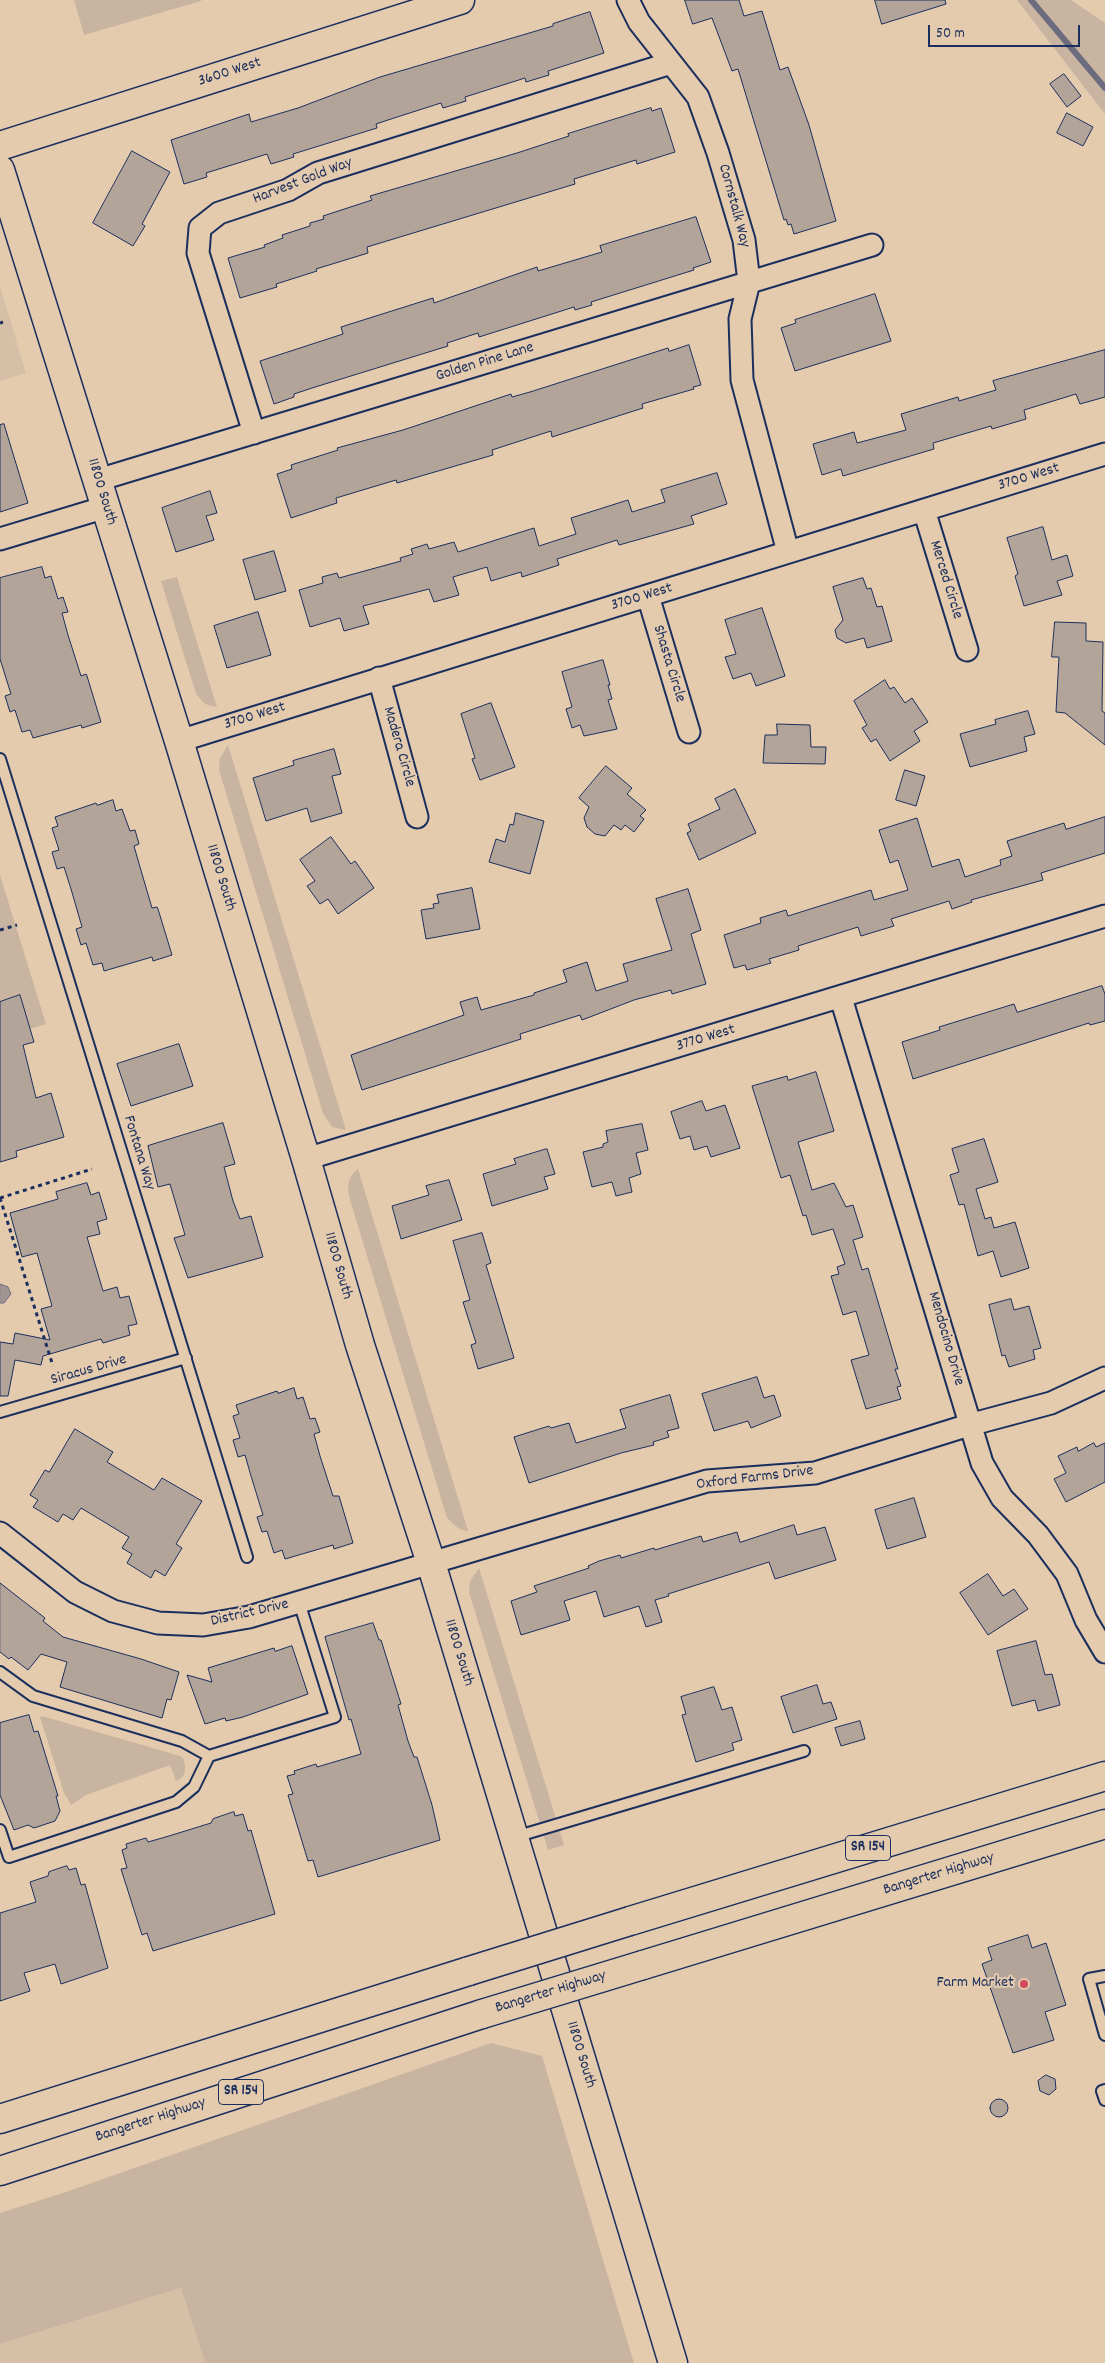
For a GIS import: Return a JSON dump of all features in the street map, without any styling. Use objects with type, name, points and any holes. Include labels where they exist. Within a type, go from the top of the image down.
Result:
[{"type":"main road","name":"3600 West","points":[[0,146],[460,0]]},
{"type":"main road","name":"11800 South","points":[[0,170],[179,741],[306,1159],[360,1345],[431,1563],[673,2363]]},
{"type":"main road","name":"SR 154","points":[[0,2119],[630,1921],[1105,1776]]},
{"type":"main road","name":"Bangerter Highway","points":[[0,2171],[482,2014],[1105,1824]]},
{"type":"street","name":"Cornstalk Way","points":[[628,0],[639,22],[698,97],[715,143],[744,240],[749,282],[740,319],[742,380],[788,552]]},
{"type":"street","name":"Harvest Gold Way","points":[[254,433],[198,253],[200,228],[219,213],[288,190],[318,172],[672,63]]},
{"type":"street","name":"Golden Pine Lane","points":[[98,480],[872,245]]},
{"type":"street","name":"3700 West","points":[[179,741],[1105,454]]},
{"type":"street","points":[[0,539],[106,507]]},
{"type":"street","name":"Merced Circle","points":[[924,510],[967,650]]},
{"type":"street","name":"Shasta Circle","points":[[648,596],[689,732]]},
{"type":"street","name":"Madera Circle","points":[[379,678],[417,816]]},
{"type":"street","name":"3770 West","points":[[306,1159],[841,998],[1105,916]]},
{"type":"street","name":"Mendocino Drive","points":[[841,998],[982,1463],[1002,1498],[1038,1535],[1067,1574],[1086,1620],[1105,1652]]},
{"type":"street","name":"Oxford Farms Drive","points":[[431,1563],[707,1481],[815,1473],[969,1425],[1051,1403],[1105,1378]]},
{"type":"street","name":"District Drive","points":[[0,1533],[75,1592],[113,1612],[158,1623],[203,1625],[249,1617],[431,1563]]},
{"type":"lane","name":"Fontana Way","points":[[0,759],[247,1557]]},
{"type":"lane","name":"Siracus Drive","points":[[0,1412],[186,1358]]},
{"type":"lane","points":[[0,1830],[8,1858],[176,1802],[194,1787],[210,1756],[335,1716],[299,1602]]},
{"type":"lane","points":[[0,1672],[33,1696],[182,1740],[210,1756]]},
{"type":"lane","points":[[514,1837],[804,1751]]},
{"type":"lane","points":[[1105,1976],[1089,1980],[1105,2035]]},
{"type":"lane","points":[[1105,2090],[1102,2090],[1105,2100]]},
{"type":"path","points":[[0,930],[17,925]]},
{"type":"path","points":[[53,1366],[0,1198],[92,1169]]},
{"type":"shaded area","points":[[74,0],[201,0],[201,1],[84,35]]},
{"type":"shaded area","points":[[1017,0],[1071,0],[1105,23],[1105,114]]},
{"type":"shaded area","points":[[0,286],[26,373],[0,381]]},
{"type":"shaded area","points":[[177,577],[217,707],[205,704],[196,694],[161,581]]},
{"type":"shaded area","points":[[228,745],[346,1130],[332,1127],[323,1113],[219,770],[220,758]]},
{"type":"shaded area","points":[[0,875],[46,1024],[30,1029],[20,996],[0,1002]]},
{"type":"shaded area","points":[[358,1169],[468,1531],[459,1529],[447,1518],[350,1200],[348,1191],[350,1179]]},
{"type":"shaded area","points":[[0,1284],[8,1287],[11,1294],[4,1303],[0,1303]]},
{"type":"shaded area","points":[[479,1568],[564,1845],[548,1850],[469,1592],[470,1581]]},
{"type":"shaded area","points":[[42,1716],[180,1756],[183,1758],[185,1765],[184,1775],[176,1781],[170,1765],[86,1795],[71,1805],[64,1793],[40,1717]]},
{"type":"shaded area","points":[[491,2043],[542,2056],[634,2363],[205,2363],[181,2288],[0,2344],[0,2213],[66,2192]]},
{"type":"shaded area","points":[[181,2288],[205,2363],[0,2363],[0,2344]]},
{"type":"building","points":[[685,0],[739,0],[744,16],[762,11],[780,70],[788,67],[809,125],[836,221],[794,234],[791,224],[788,225],[786,219],[784,220],[738,69],[732,71],[712,18],[693,24]]},
{"type":"building","points":[[875,0],[945,0],[946,4],[882,24]]},
{"type":"building","points":[[590,12],[604,53],[548,71],[549,75],[526,82],[525,78],[465,97],[466,101],[443,108],[441,103],[376,124],[377,128],[293,154],[294,157],[271,164],[267,154],[206,173],[207,177],[184,184],[171,140],[249,114],[251,122],[298,108],[380,77],[553,26],[553,24]]},
{"type":"building","points":[[1064,74],[1081,96],[1067,107],[1050,84]]},
{"type":"building","points":[[651,108],[652,111],[661,108],[675,152],[637,164],[636,160],[574,179],[575,184],[367,247],[368,253],[316,269],[317,271],[276,284],[277,287],[240,298],[228,258],[265,247],[264,245],[283,238],[282,235],[310,226],[310,223],[324,219],[323,216],[372,200],[370,196],[517,153],[569,136],[568,134]]},
{"type":"building","points":[[1067,113],[1093,127],[1083,146],[1057,133]]},
{"type":"building","points":[[132,151],[170,172],[142,224],[145,226],[133,246],[93,223]]},
{"type":"building","points":[[696,217],[711,262],[693,268],[694,270],[591,302],[592,305],[575,310],[574,307],[479,337],[478,333],[447,343],[448,346],[294,394],[294,397],[274,404],[260,361],[343,334],[341,327],[433,298],[434,303],[537,267],[538,271],[602,252],[600,246]]},
{"type":"building","points":[[875,294],[891,341],[795,371],[781,328],[796,323],[795,320]]},
{"type":"building","points":[[689,345],[701,385],[693,387],[694,389],[642,404],[643,408],[552,437],[551,431],[492,450],[493,455],[397,483],[396,480],[336,498],[337,503],[291,518],[277,474],[292,469],[291,465],[338,450],[337,448],[403,430],[511,394],[512,397],[668,348],[669,351]]},
{"type":"building","points":[[1105,350],[1105,397],[1080,404],[1076,394],[1024,410],[1026,419],[992,429],[991,426],[933,443],[934,449],[843,476],[841,469],[822,475],[813,444],[854,432],[857,443],[906,430],[901,414],[958,397],[959,401],[996,390],[993,381]]},
{"type":"building","points":[[4,424],[28,503],[0,512],[0,425]]},
{"type":"building","points":[[717,473],[727,504],[691,516],[694,524],[619,545],[617,540],[557,559],[559,565],[522,577],[521,572],[491,581],[487,567],[453,577],[459,595],[434,602],[429,589],[363,606],[369,624],[344,631],[340,618],[310,627],[299,590],[323,583],[322,577],[337,573],[339,578],[401,561],[400,558],[413,554],[411,549],[427,544],[429,549],[454,542],[458,552],[534,528],[539,546],[576,534],[571,518],[628,500],[632,512],[665,502],[661,490]]},
{"type":"building","points":[[210,491],[217,513],[206,516],[214,540],[176,552],[162,508]]},
{"type":"building","points":[[1043,527],[1052,560],[1067,555],[1073,576],[1057,581],[1062,595],[1024,606],[1015,576],[1018,574],[1007,538]]},
{"type":"building","points":[[274,551],[286,591],[255,600],[243,560]]},
{"type":"building","points":[[42,567],[45,578],[51,576],[58,599],[63,597],[68,612],[62,613],[68,635],[81,676],[86,674],[87,676],[101,722],[82,728],[81,725],[33,738],[30,730],[22,732],[15,710],[10,712],[5,696],[11,694],[0,659],[0,578]]},
{"type":"building","points":[[863,578],[867,589],[871,588],[877,607],[882,606],[892,641],[867,648],[864,638],[846,643],[837,638],[835,630],[843,620],[833,587]]},
{"type":"building","points":[[762,608],[785,676],[756,686],[751,673],[733,679],[725,657],[736,654],[725,620]]},
{"type":"building","points":[[258,612],[271,655],[227,668],[214,626]]},
{"type":"building","points":[[1055,622],[1086,623],[1086,641],[1103,642],[1102,711],[1105,713],[1105,745],[1065,713],[1056,712],[1059,657],[1052,657]]},
{"type":"building","points":[[603,660],[612,699],[608,700],[617,729],[584,736],[580,725],[572,728],[566,709],[572,707],[562,672]]},
{"type":"building","points":[[885,680],[890,689],[894,687],[905,703],[912,698],[928,722],[914,731],[920,741],[890,761],[876,739],[871,742],[862,728],[867,725],[854,701]]},
{"type":"building","points":[[491,703],[515,767],[480,780],[472,759],[475,758],[461,714]]},
{"type":"building","points":[[1028,711],[1035,734],[1024,737],[1027,751],[970,767],[960,734],[996,724],[995,720]]},
{"type":"building","points":[[777,724],[810,725],[811,747],[826,747],[825,764],[763,763],[765,735],[777,735]]},
{"type":"building","points":[[334,749],[341,774],[332,776],[342,813],[311,822],[307,808],[266,821],[253,778],[294,765],[293,761]]},
{"type":"building","points":[[606,766],[632,788],[627,794],[646,810],[640,816],[644,819],[634,832],[625,825],[621,830],[614,825],[605,836],[595,834],[587,827],[584,818],[589,807],[579,798]]},
{"type":"building","points":[[905,770],[925,776],[916,806],[896,800]]},
{"type":"building","points":[[735,789],[756,833],[699,860],[687,833],[691,831],[688,824],[720,809],[715,799]]},
{"type":"building","points":[[113,800],[116,811],[122,809],[130,831],[135,830],[139,844],[134,846],[152,908],[157,907],[158,909],[172,955],[153,961],[152,957],[104,971],[102,963],[93,965],[86,943],[81,945],[76,929],[82,927],[71,889],[64,867],[57,869],[52,852],[59,850],[52,828],[58,826],[55,817],[96,803],[97,805]]},
{"type":"building","points":[[516,813],[544,821],[530,874],[489,862],[496,839],[505,842],[510,824],[513,825]]},
{"type":"building","points":[[1105,817],[1105,853],[1041,873],[1043,880],[971,900],[972,902],[952,909],[949,901],[891,919],[894,926],[861,936],[858,927],[798,946],[799,950],[769,959],[771,963],[747,970],[745,965],[734,968],[724,935],[761,923],[760,918],[786,910],[788,916],[871,890],[874,900],[908,890],[898,860],[890,863],[879,830],[917,818],[932,867],[959,859],[965,877],[1001,865],[1000,860],[1012,856],[1007,841],[1064,823],[1066,829]]},
{"type":"building","points":[[331,837],[351,864],[355,861],[374,888],[338,914],[328,899],[320,904],[307,886],[315,881],[300,860]]},
{"type":"building","points":[[472,888],[480,929],[426,939],[421,910],[434,908],[433,904],[439,903],[437,895]]},
{"type":"building","points":[[688,889],[701,930],[691,934],[706,984],[672,994],[671,990],[634,1000],[582,1020],[580,1015],[520,1034],[521,1039],[362,1090],[351,1055],[464,1015],[460,1002],[477,997],[481,1010],[534,995],[534,993],[567,982],[563,970],[587,962],[596,991],[628,981],[623,964],[672,950],[656,899]]},
{"type":"building","points":[[1102,986],[1105,994],[1105,1021],[1090,1025],[1089,1023],[913,1079],[902,1042],[940,1030],[939,1027],[1014,1004],[1017,1012]]},
{"type":"building","points":[[20,995],[34,1042],[23,1045],[36,1098],[51,1093],[64,1137],[16,1151],[17,1157],[0,1162],[0,1002]]},
{"type":"building","points":[[179,1044],[193,1086],[131,1106],[117,1064]]},
{"type":"building","points":[[816,1072],[834,1131],[798,1142],[812,1190],[834,1183],[846,1207],[853,1205],[863,1237],[853,1240],[862,1270],[868,1268],[898,1369],[895,1369],[901,1386],[897,1387],[901,1399],[866,1409],[851,1360],[869,1355],[856,1311],[843,1315],[831,1276],[839,1274],[837,1267],[845,1264],[833,1229],[812,1235],[806,1215],[803,1216],[790,1175],[781,1178],[752,1086],[787,1076],[788,1080]]},
{"type":"building","points":[[702,1101],[706,1111],[725,1105],[740,1148],[711,1157],[707,1146],[694,1150],[690,1136],[680,1139],[671,1112]]},
{"type":"building","points":[[223,1123],[235,1164],[224,1167],[233,1201],[240,1219],[251,1216],[263,1257],[188,1278],[174,1238],[185,1235],[170,1184],[158,1187],[148,1146]]},
{"type":"building","points":[[642,1124],[648,1150],[636,1153],[641,1174],[629,1178],[632,1192],[616,1196],[612,1182],[592,1187],[583,1152],[603,1147],[603,1144],[608,1142],[606,1131]]},
{"type":"building","points":[[984,1139],[998,1182],[976,1189],[985,1219],[991,1217],[994,1228],[1015,1222],[1029,1268],[1001,1277],[993,1251],[978,1256],[964,1204],[959,1205],[950,1175],[959,1172],[952,1149]]},
{"type":"building","points":[[547,1149],[555,1174],[544,1177],[548,1189],[492,1206],[483,1174],[516,1164],[514,1159]]},
{"type":"building","points":[[449,1180],[462,1220],[401,1239],[392,1206],[429,1195],[426,1186]]},
{"type":"building","points":[[87,1183],[91,1195],[99,1192],[107,1219],[97,1222],[100,1234],[87,1237],[103,1291],[117,1287],[120,1298],[129,1296],[137,1324],[128,1326],[130,1335],[103,1343],[101,1339],[43,1356],[41,1365],[15,1360],[8,1396],[0,1396],[0,1342],[13,1344],[15,1333],[50,1340],[41,1309],[52,1306],[37,1253],[22,1257],[10,1213],[58,1199],[56,1192]]},
{"type":"building","points":[[482,1233],[491,1263],[486,1265],[514,1358],[478,1369],[471,1345],[476,1343],[463,1302],[470,1300],[453,1241]]},
{"type":"building","points":[[1011,1299],[1014,1310],[1029,1306],[1041,1348],[1033,1350],[1035,1359],[1009,1367],[1005,1355],[1002,1356],[989,1305]]},
{"type":"building","points":[[757,1377],[764,1398],[774,1395],[781,1416],[751,1428],[748,1421],[714,1431],[702,1394]]},
{"type":"building","points":[[294,1388],[297,1399],[303,1397],[310,1419],[315,1418],[320,1432],[314,1434],[320,1456],[333,1496],[339,1496],[353,1543],[334,1549],[333,1545],[285,1559],[282,1550],[274,1553],[267,1531],[262,1532],[257,1517],[263,1515],[245,1455],[238,1457],[233,1440],[240,1438],[233,1416],[239,1414],[236,1405],[277,1391],[278,1393]]},
{"type":"building","points":[[670,1395],[679,1428],[667,1431],[669,1437],[653,1442],[654,1445],[621,1453],[529,1483],[514,1437],[549,1426],[551,1428],[569,1423],[576,1443],[626,1428],[620,1410]]},
{"type":"building","points":[[75,1429],[113,1452],[107,1462],[154,1490],[162,1478],[202,1501],[176,1544],[182,1548],[165,1576],[155,1570],[151,1578],[127,1563],[132,1554],[122,1548],[129,1537],[81,1508],[73,1520],[63,1514],[58,1522],[33,1507],[38,1500],[30,1495],[45,1470],[49,1472]]},
{"type":"building","points":[[1094,1443],[1096,1447],[1105,1443],[1105,1482],[1066,1502],[1054,1479],[1066,1473],[1058,1456],[1077,1447],[1078,1451]]},
{"type":"building","points":[[914,1498],[926,1537],[887,1549],[875,1510]]},
{"type":"building","points":[[794,1525],[797,1535],[825,1527],[836,1560],[775,1579],[769,1562],[668,1594],[669,1596],[655,1600],[662,1622],[646,1627],[639,1606],[604,1617],[596,1591],[564,1601],[570,1620],[521,1635],[511,1601],[537,1592],[534,1586],[589,1568],[588,1566],[599,1561],[620,1555],[621,1558],[701,1536],[703,1542],[737,1532],[740,1542]]},
{"type":"building","points":[[988,1574],[1003,1596],[1014,1589],[1028,1609],[988,1635],[960,1593]]},
{"type":"building","points":[[0,1583],[45,1618],[43,1621],[63,1637],[179,1672],[171,1700],[167,1699],[162,1718],[60,1687],[67,1662],[41,1654],[28,1670],[11,1657],[9,1659],[0,1652]]},
{"type":"building","points":[[373,1623],[379,1640],[381,1640],[401,1704],[398,1705],[408,1741],[414,1757],[417,1757],[432,1805],[440,1840],[318,1877],[313,1860],[308,1861],[288,1795],[293,1794],[287,1776],[295,1774],[294,1771],[316,1764],[317,1767],[361,1754],[325,1637]]},
{"type":"building","points":[[1036,1641],[1045,1675],[1052,1674],[1060,1705],[1038,1711],[1035,1700],[1012,1706],[997,1651]]},
{"type":"building","points":[[292,1646],[308,1694],[243,1717],[226,1721],[225,1718],[205,1724],[187,1675],[212,1682],[208,1668],[274,1648],[275,1651]]},
{"type":"building","points":[[817,1685],[823,1704],[831,1702],[837,1719],[793,1733],[781,1697]]},
{"type":"building","points":[[714,1687],[722,1710],[732,1707],[742,1740],[732,1743],[734,1750],[696,1762],[682,1715],[686,1714],[681,1697]]},
{"type":"building","points":[[29,1715],[34,1732],[38,1731],[58,1796],[56,1796],[60,1811],[55,1821],[34,1828],[28,1825],[14,1830],[0,1795],[0,1723]]},
{"type":"building","points":[[860,1721],[865,1739],[841,1746],[835,1728]]},
{"type":"building","points":[[234,1812],[235,1816],[243,1814],[248,1831],[251,1830],[275,1914],[153,1951],[147,1933],[142,1935],[121,1869],[127,1868],[122,1850],[127,1848],[126,1844],[146,1838],[148,1842],[169,1836],[211,1823],[213,1819]]},
{"type":"building","points":[[67,1866],[69,1870],[76,1868],[81,1885],[85,1884],[108,1968],[61,1984],[55,1964],[24,1973],[30,1991],[0,2001],[0,1913],[36,1902],[30,1882],[48,1876],[49,1872]]},
{"type":"building","name":"Farm Market","points":[[1028,1935],[1032,1948],[1046,1943],[1066,2005],[1045,2012],[1054,2040],[1013,2053],[982,1964],[992,1960],[988,1948]]},
{"type":"building","points":[[1046,2075],[1055,2079],[1056,2089],[1049,2095],[1040,2091],[1038,2081]]},
{"type":"building","points":[[999,2099],[1005,2102],[1008,2108],[1005,2114],[999,2117],[993,2114],[990,2108],[993,2102]]},
{"type":"waterway","points":[[1031,0],[1105,88]]},
{"type":"place","name":"Farm Market","points":[[1024,1984]]}]
